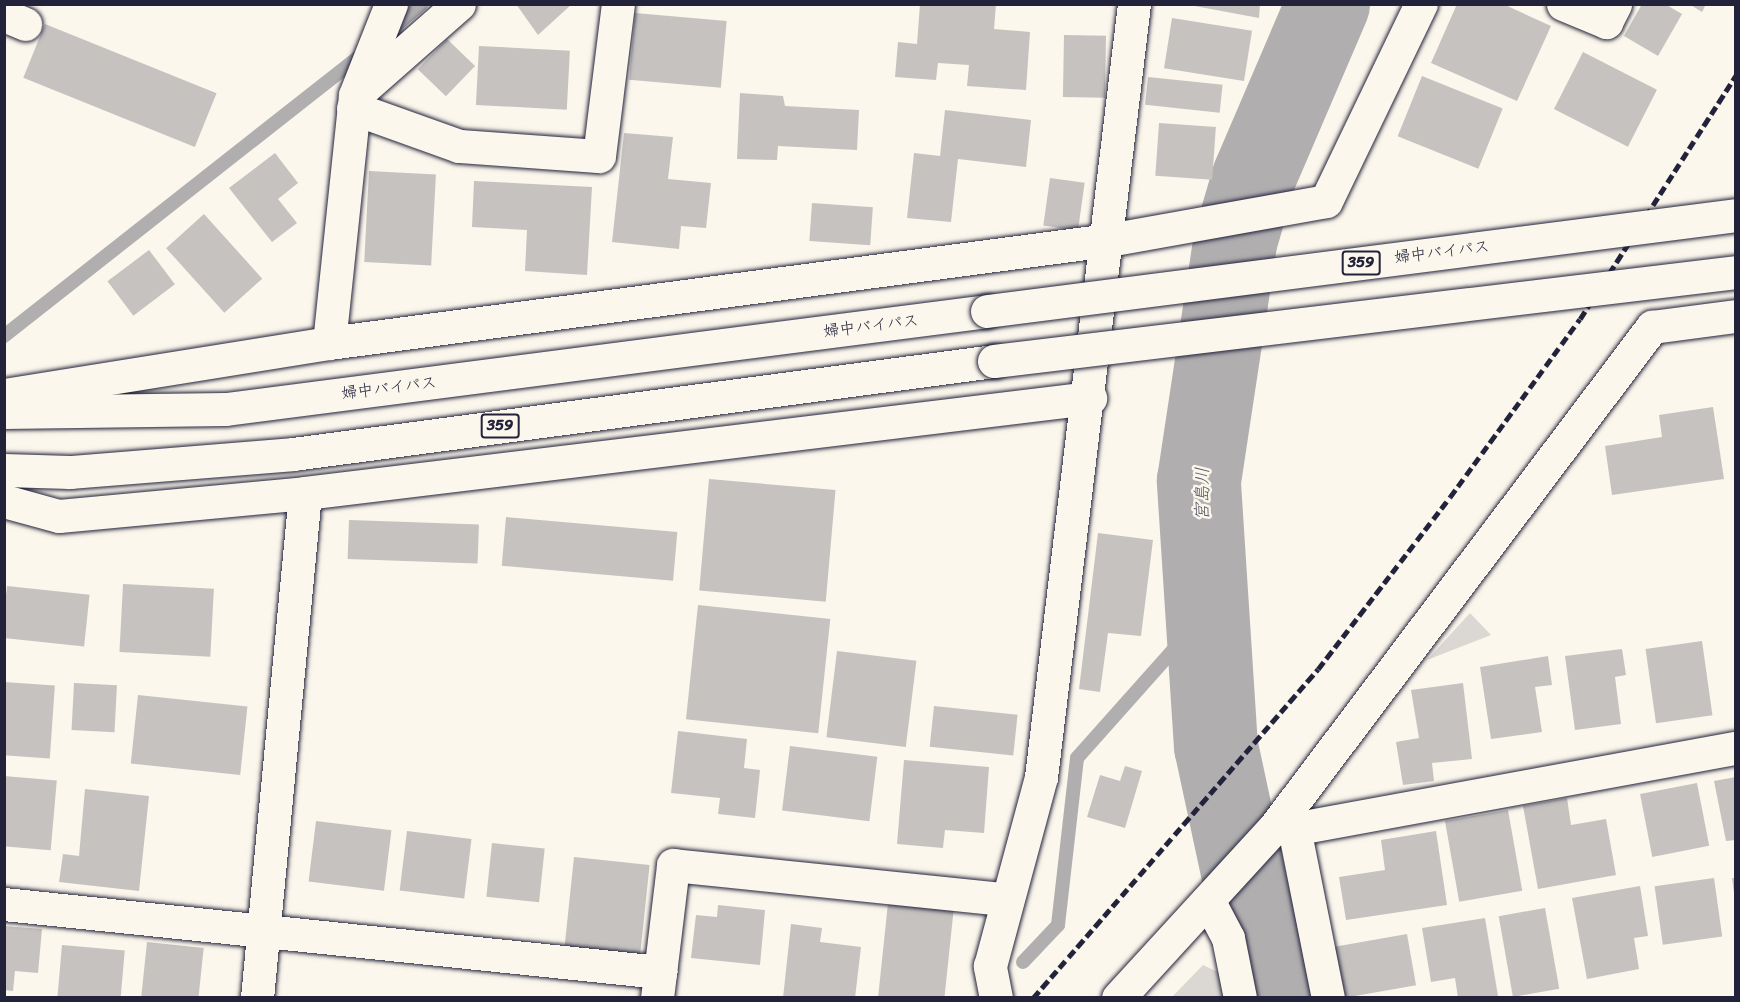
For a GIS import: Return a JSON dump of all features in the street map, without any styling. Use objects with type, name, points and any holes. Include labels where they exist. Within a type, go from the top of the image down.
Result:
[{"type":"main road","points":[[329,343],[354,101],[391,4]]},
{"type":"main road","points":[[354,101],[459,4]]},
{"type":"main road","points":[[354,101],[459,147],[599,156],[618,4]]},
{"type":"main road","points":[[996,998],[990,966],[1004,899],[1041,777],[1090,398],[1134,4]]},
{"type":"main road","points":[[4,395],[329,343],[1108,240],[1326,201],[1421,4]]},
{"type":"main road","points":[[1563,4],[1606,22],[1615,4]]},
{"type":"main road","name":"婦中バイパス","points":[[4,412],[226,409],[1736,215]]},
{"type":"main road","name":"359","points":[[4,470],[70,472],[293,454],[994,361],[1736,272]]},
{"type":"main road","points":[[1118,998],[1217,891],[1287,821],[1652,327],[1736,316]]},
{"type":"main road","points":[[4,501],[59,516],[305,493],[1090,398]]},
{"type":"main road","points":[[257,998],[305,493]]},
{"type":"main road","points":[[1287,821],[1736,748]]},
{"type":"main road","points":[[1287,821],[1328,998]]},
{"type":"main road","points":[[4,904],[264,930],[659,985],[673,865],[1004,899]]},
{"type":"main road","points":[[1217,891],[1240,998]]},
{"type":"shaded area","points":[[1470,613],[1491,635],[1427,660]]},
{"type":"shaded area","points":[[1203,965],[1228,977],[1231,997],[1171,998]]},
{"type":"building","points":[[516,4],[572,4],[538,35]]},
{"type":"building","points":[[920,4],[996,4],[994,29],[1030,32],[1026,90],[967,86],[969,65],[938,63],[936,80],[895,77],[898,42],[917,44]]},
{"type":"building","points":[[1184,4],[1260,4],[1259,18]]},
{"type":"building","points":[[1457,4],[1503,4],[1551,26],[1517,101],[1431,63]]},
{"type":"building","points":[[1642,4],[1665,4],[1682,14],[1658,56],[1624,36]]},
{"type":"building","points":[[1689,4],[1706,4],[1702,12]]},
{"type":"building","points":[[635,13],[727,21],[721,88],[629,80]]},
{"type":"building","points":[[1172,18],[1252,31],[1244,81],[1164,68]]},
{"type":"building","points":[[45,24],[217,93],[195,147],[23,78]]},
{"type":"building","points":[[1064,35],[1106,36],[1105,98],[1063,97]]},
{"type":"building","points":[[447,39],[475,66],[446,96],[418,69]]},
{"type":"building","points":[[479,46],[570,51],[567,110],[476,105]]},
{"type":"building","points":[[1583,52],[1657,90],[1628,147],[1554,109]]},
{"type":"building","points":[[1422,76],[1503,109],[1478,169],[1398,136]]},
{"type":"building","points":[[1148,77],[1223,85],[1220,113],[1145,105]]},
{"type":"building","points":[[740,93],[783,96],[785,106],[859,110],[857,150],[778,146],[777,160],[737,159]]},
{"type":"building","points":[[945,110],[1031,120],[1026,167],[958,159],[951,222],[907,218],[914,153],[940,156]]},
{"type":"building","points":[[1159,123],[1216,127],[1212,180],[1155,176]]},
{"type":"building","points":[[624,133],[673,137],[668,179],[711,183],[706,228],[681,226],[679,249],[612,242]]},
{"type":"building","points":[[275,153],[298,183],[278,199],[297,223],[272,242],[229,188]]},
{"type":"building","points":[[369,171],[436,175],[431,265],[364,262]]},
{"type":"building","points":[[1050,178],[1085,183],[1078,230],[1043,226]]},
{"type":"building","points":[[474,181],[592,187],[587,275],[525,271],[527,230],[472,227]]},
{"type":"building","points":[[812,203],[873,207],[870,245],[809,241]]},
{"type":"building","points":[[204,214],[262,279],[224,313],[166,248]]},
{"type":"building","points":[[149,250],[175,284],[133,316],[107,281]]},
{"type":"building","points":[[1713,407],[1724,479],[1612,495],[1605,446],[1662,437],[1659,415]]},
{"type":"building","points":[[709,479],[836,490],[826,602],[699,591]]},
{"type":"building","points":[[506,517],[677,532],[673,581],[502,566]]},
{"type":"building","points":[[349,520],[479,525],[478,564],[348,559]]},
{"type":"building","points":[[1098,533],[1153,540],[1141,636],[1108,633],[1100,692],[1079,689]]},
{"type":"building","points":[[123,584],[214,589],[210,657],[119,652]]},
{"type":"building","points":[[7,586],[90,595],[84,646],[4,638]]},
{"type":"building","points":[[698,605],[830,619],[818,733],[686,719]]},
{"type":"building","points":[[1702,641],[1712,715],[1656,723],[1646,649]]},
{"type":"building","points":[[1622,649],[1626,675],[1615,677],[1621,724],[1575,730],[1565,656]]},
{"type":"building","points":[[837,651],[916,661],[906,747],[826,737]]},
{"type":"building","points":[[1548,656],[1552,685],[1535,687],[1542,732],[1491,739],[1480,667]]},
{"type":"building","points":[[4,682],[55,686],[50,758],[4,755]]},
{"type":"building","points":[[74,683],[117,685],[114,732],[72,730]]},
{"type":"building","points":[[1463,683],[1472,759],[1432,763],[1434,781],[1403,785],[1396,742],[1419,738],[1411,690]]},
{"type":"building","points":[[138,695],[247,706],[240,775],[131,764]]},
{"type":"building","points":[[934,706],[1018,715],[1013,756],[930,747]]},
{"type":"building","points":[[678,731],[747,739],[744,768],[760,770],[755,818],[718,814],[720,798],[671,793]]},
{"type":"building","points":[[790,746],[877,757],[869,821],[782,811]]},
{"type":"building","points":[[904,760],[989,767],[984,833],[945,830],[943,848],[897,844]]},
{"type":"building","points":[[1125,766],[1142,771],[1125,828],[1087,817],[1100,775],[1120,781]]},
{"type":"building","points":[[4,776],[57,781],[51,850],[4,846]]},
{"type":"building","points":[[1736,777],[1736,840],[1726,841],[1714,781]]},
{"type":"building","points":[[1697,783],[1709,846],[1652,857],[1640,794]]},
{"type":"building","points":[[85,789],[149,796],[139,891],[59,882],[63,854],[79,856]]},
{"type":"building","points":[[1567,798],[1571,825],[1606,819],[1616,875],[1538,889],[1523,806]]},
{"type":"building","points":[[1508,810],[1522,891],[1459,902],[1445,821]]},
{"type":"building","points":[[316,821],[391,830],[384,891],[309,882]]},
{"type":"building","points":[[407,831],[472,839],[464,898],[400,891]]},
{"type":"building","points":[[1436,831],[1447,905],[1346,920],[1339,877],[1385,870],[1381,840]]},
{"type":"building","points":[[492,843],[545,849],[539,902],[486,897]]},
{"type":"building","points":[[574,857],[650,865],[640,956],[564,948]]},
{"type":"building","points":[[1714,878],[1722,936],[1663,945],[1655,886]]},
{"type":"building","points":[[1732,878],[1736,878],[1736,893],[1734,893]]},
{"type":"building","points":[[1640,886],[1648,936],[1634,938],[1639,969],[1587,979],[1572,898]]},
{"type":"building","points":[[888,903],[954,910],[944,998],[878,997]]},
{"type":"building","points":[[718,905],[765,910],[760,965],[691,958],[696,915],[717,917]]},
{"type":"building","points":[[1545,908],[1559,989],[1513,997],[1499,916]]},
{"type":"building","points":[[1485,918],[1498,996],[1458,998],[1455,978],[1431,982],[1422,928]]},
{"type":"building","points":[[791,924],[822,928],[820,942],[861,947],[855,998],[783,998]]},
{"type":"building","points":[[4,926],[42,929],[38,973],[15,971],[13,991],[4,990]]},
{"type":"building","points":[[1407,934],[1416,985],[1342,998],[1333,947]]},
{"type":"building","points":[[147,942],[204,948],[198,998],[141,998]]},
{"type":"building","points":[[62,945],[125,950],[121,998],[57,998]]},
{"type":"waterway","points":[[389,31],[421,4]]},
{"type":"waterway","name":"宮島川","points":[[1270,998],[1216,747],[1199,481],[1235,242],[1254,177],[1328,4]]},
{"type":"waterway","points":[[4,336],[363,53]]},
{"type":"waterway","points":[[1023,962],[1058,925],[1077,758],[1207,612]]},
{"type":"railway","points":[[1033,998],[1318,669],[1450,497],[1580,319],[1736,75]]}]
